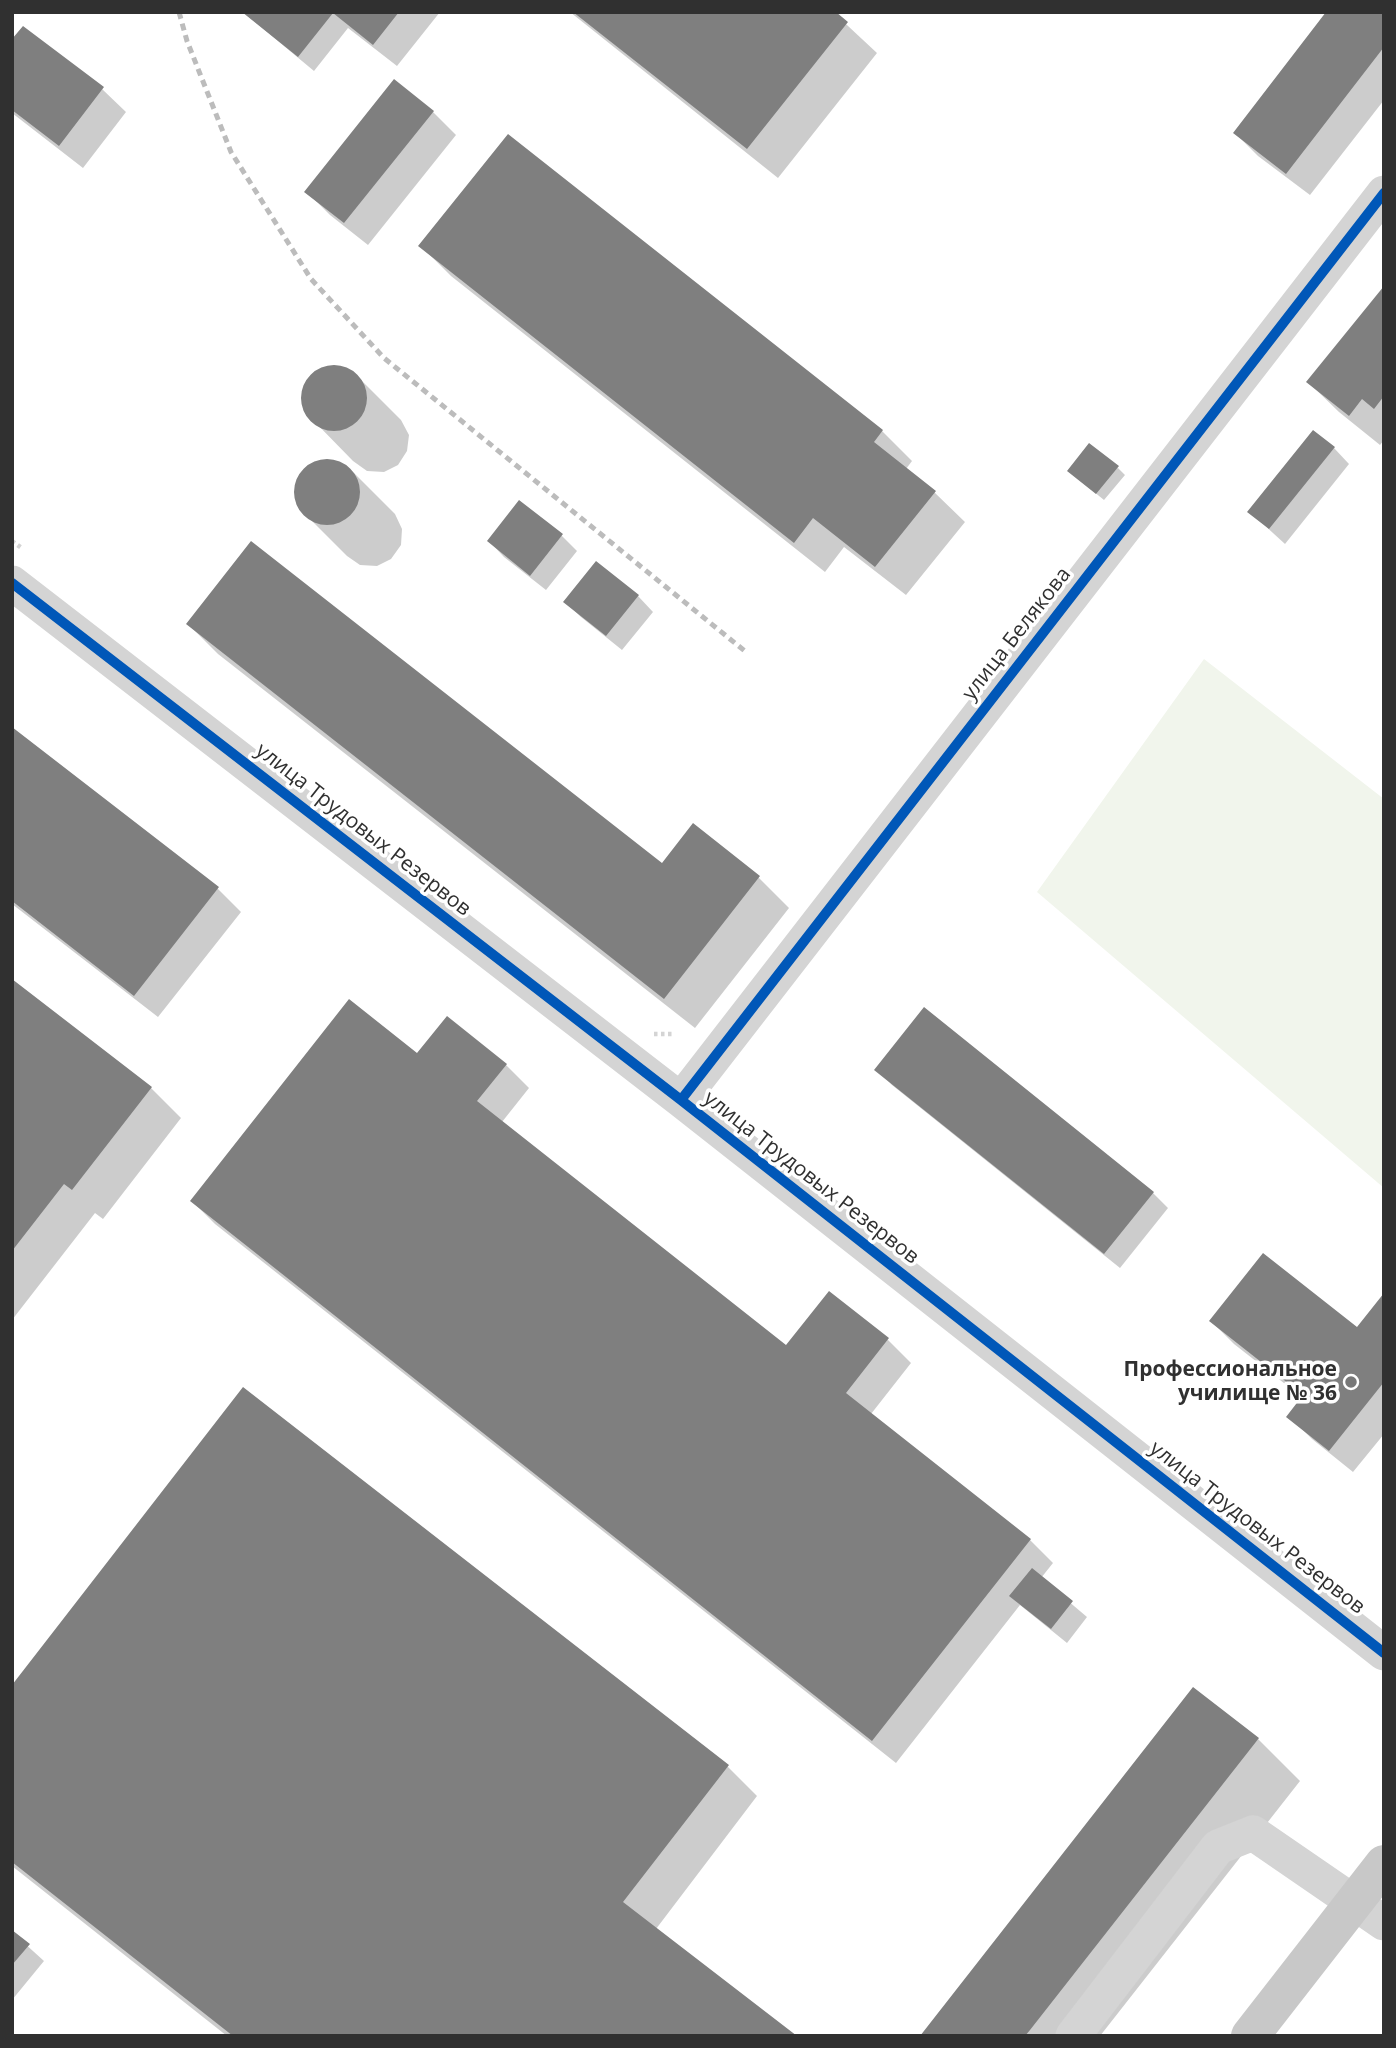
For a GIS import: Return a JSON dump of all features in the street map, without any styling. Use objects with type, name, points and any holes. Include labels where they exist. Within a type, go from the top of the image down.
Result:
[{"type":"main road","points":[[1250,2036],[1368,1913],[1384,1864]]},
{"type":"street","name":"улица Белякова","points":[[681,1100],[1384,193]]},
{"type":"street","name":"улица Трудовых Резервов","points":[[12,583],[681,1100],[1384,1653]]},
{"type":"street","points":[[1073,2036],[1218,1847],[1253,1833],[1368,1913]]},
{"type":"shaded area","points":[[1204,659],[1384,799],[1384,1188],[1037,892]]},
{"type":"building","points":[[242,12],[399,12],[373,45],[333,13],[298,57]]},
{"type":"building","points":[[573,12],[836,12],[848,22],[747,149]]},
{"type":"building","points":[[1326,12],[1384,12],[1384,47],[1286,174],[1233,133]]},
{"type":"building","points":[[23,26],[104,87],[59,146],[12,110],[12,39]]},
{"type":"building","points":[[394,79],[434,111],[344,223],[304,192]]},
{"type":"building","points":[[508,134],[883,430],[874,442],[936,491],[875,567],[813,518],[794,543],[418,246]]},
{"type":"building","points":[[1384,286],[1384,396],[1374,409],[1362,399],[1349,416],[1306,382]]},
{"type":"building","points":[[334,365],[357,375],[367,398],[357,421],[334,431],[311,421],[301,398],[311,375]]},
{"type":"building","points":[[1313,430],[1335,447],[1269,529],[1247,512]]},
{"type":"building","points":[[1089,443],[1119,466],[1096,494],[1067,471]]},
{"type":"building","points":[[327,459],[340,462],[350,469],[357,479],[360,492],[357,505],[350,515],[340,522],[327,525],[314,522],[304,515],[297,505],[294,492],[297,479],[304,469],[314,462]]},
{"type":"building","points":[[519,500],[563,534],[530,576],[487,541]]},
{"type":"building","points":[[251,541],[662,863],[693,823],[760,876],[664,999],[186,624]]},
{"type":"building","points":[[596,561],[639,595],[606,636],[563,602]]},
{"type":"building","points":[[12,727],[219,887],[134,996],[12,901]]},
{"type":"building","points":[[12,979],[152,1087],[72,1190],[64,1184],[12,1251]]},
{"type":"building","points":[[349,999],[417,1053],[447,1016],[507,1064],[477,1101],[786,1345],[829,1291],[889,1338],[846,1393],[1031,1539],[872,1741],[190,1201]]},
{"type":"building","points":[[924,1007],[1154,1192],[1104,1254],[874,1070]]},
{"type":"building","points":[[1263,1253],[1357,1327],[1384,1293],[1384,1382],[1329,1451],[1286,1417],[1303,1395],[1209,1321]]},
{"type":"building","points":[[243,1387],[729,1765],[623,1902],[797,2036],[233,2036],[12,1862],[12,1685]]},
{"type":"building","points":[[1032,1568],[1073,1601],[1051,1629],[1009,1596]]},
{"type":"building","points":[[1193,1687],[1259,1738],[1025,2036],[920,2036]]},
{"type":"building","points":[[12,1930],[30,1944],[12,1965]]},
{"type":"railway","points":[[179,12],[187,41],[231,152],[311,279],[384,358],[746,652]]},
{"type":"cycle path","points":[[681,1100],[1384,193]]},
{"type":"cycle path","points":[[12,583],[681,1100],[1384,1653]]},
{"type":"place","name":"Профессиональное училище № 36","points":[[1351,1382]]}]
